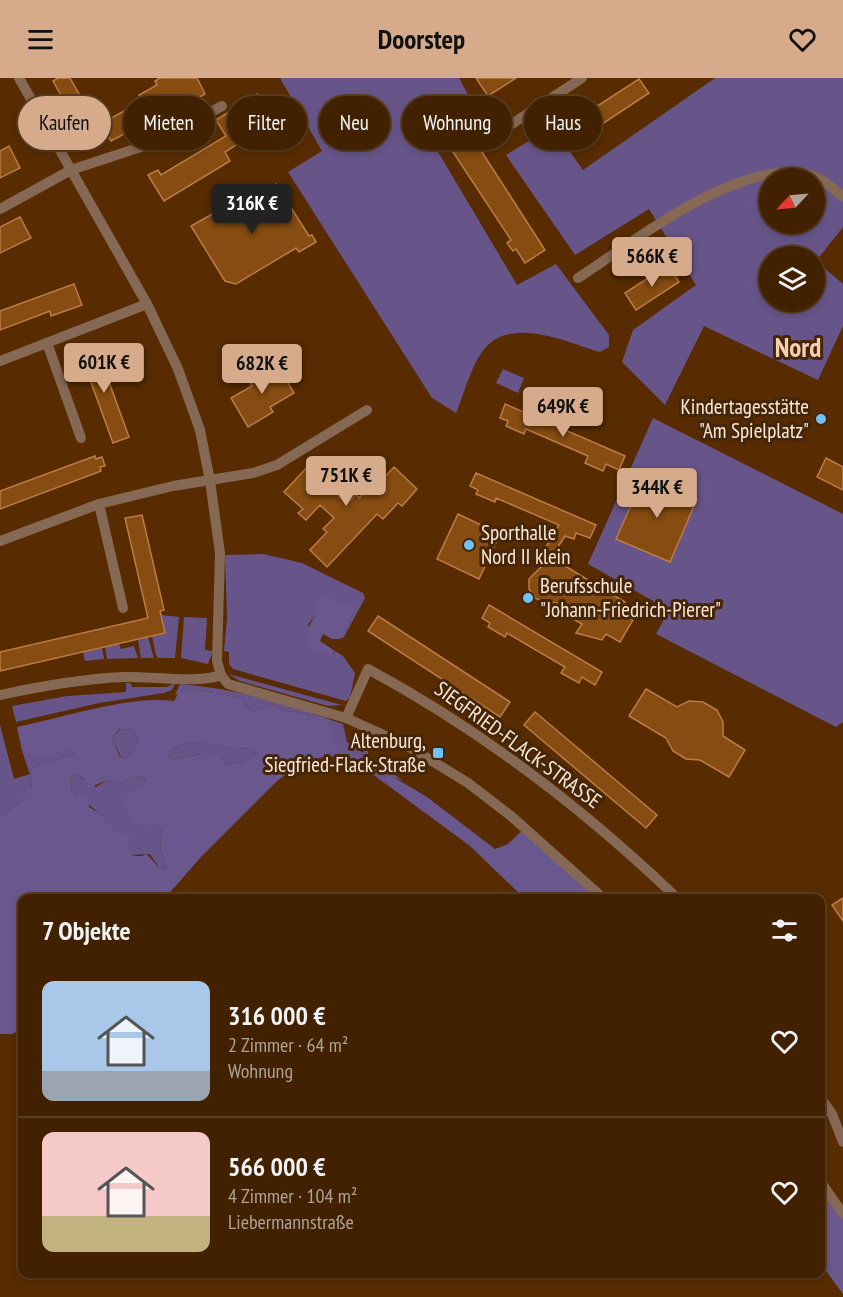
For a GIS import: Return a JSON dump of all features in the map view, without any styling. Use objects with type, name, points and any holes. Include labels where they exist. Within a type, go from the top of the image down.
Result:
[{"type":"street","points":[[20,78],[147,304],[178,369],[200,430],[210,481],[219,554],[220,614],[217,661],[221,675],[228,684],[346,718],[406,745],[468,783],[511,816],[599,894]]},
{"type":"street","points":[[512,124],[582,78]]},
{"type":"street","points":[[0,209],[71,170],[153,143],[222,106]]},
{"type":"street","points":[[578,278],[713,193],[756,176],[781,172],[803,174],[825,183],[843,197]]},
{"type":"street","points":[[0,361],[147,304]]},
{"type":"street","points":[[47,343],[81,438]]},
{"type":"street","points":[[0,541],[99,504],[277,465],[367,410]]},
{"type":"street","points":[[99,504],[123,608]]},
{"type":"street","name":"SIEGFRIED-FLACK-STRASSE","points":[[346,718],[368,669],[431,705],[493,745],[605,832],[673,894]]},
{"type":"street","points":[[0,695],[95,679],[155,677],[202,680],[221,675]]},
{"type":"street","points":[[825,1104],[832,1114],[843,1142]]},
{"type":"street","points":[[825,1188],[843,1214]]},
{"type":"shaded area","points":[[280,78],[459,78],[469,96],[402,96],[402,150],[437,150],[517,285],[556,264],[609,335],[609,347],[600,352],[538,334],[507,335],[493,341],[482,352],[456,413],[432,398],[288,172],[321,150],[390,150],[390,96],[319,96],[319,146],[307,125],[307,96],[290,96]]},
{"type":"shaded area","points":[[715,78],[843,78],[843,227],[825,250],[825,246],[759,246],[759,312],[825,312],[825,269],[843,284],[843,326],[818,380],[704,326],[665,405],[622,362],[633,330],[696,285],[649,209],[575,255],[506,155],[524,144],[524,150],[569,150],[583,170]]},
{"type":"shaded area","points":[[503,369],[524,378],[518,393],[496,383]]},
{"type":"shaded area","points":[[653,418],[843,514],[843,722],[836,727],[656,634],[669,610],[588,564]]},
{"type":"shaded area","points":[[263,554],[302,563],[363,593],[365,598],[344,637],[340,639],[348,604],[342,604],[329,597],[320,600],[319,609],[308,625],[324,652],[334,654],[335,651],[343,656],[355,673],[350,697],[346,701],[233,669],[229,664],[229,652],[224,651],[227,618],[225,555]]},
{"type":"shaded area","points":[[326,595],[342,604],[352,604],[354,608],[340,639],[332,639],[323,634],[320,641],[335,651],[331,656],[310,650],[307,634],[319,604],[319,596]]},
{"type":"shaded area","points":[[161,615],[179,617],[175,658],[158,658],[156,655],[152,636],[165,633]]},
{"type":"shaded area","points":[[184,617],[207,618],[205,650],[213,651],[208,664],[181,658]]},
{"type":"shaded area","points":[[148,637],[154,658],[141,658],[138,640]]},
{"type":"shaded area","points":[[119,644],[121,649],[134,646],[138,658],[107,659],[105,647]]},
{"type":"shaded area","points":[[102,648],[104,659],[85,661],[83,652]]},
{"type":"shaded area","points":[[228,674],[342,705],[328,706],[240,681]]},
{"type":"shaded area","points":[[126,683],[130,683],[132,687],[167,687],[175,683],[172,690],[164,693],[99,703],[16,722],[12,706],[67,696],[126,692]]},
{"type":"shaded area","points":[[180,684],[201,686],[263,698],[323,717],[287,711],[271,705],[254,711],[249,709],[241,698],[193,689],[175,695]]},
{"type":"shaded area","points":[[193,689],[241,698],[249,709],[254,711],[271,705],[287,711],[324,717],[340,757],[328,756],[303,762],[277,781],[201,857],[169,894],[18,894],[18,1031],[12,1034],[0,1034],[0,816],[21,801],[32,788],[30,774],[34,766],[75,754],[72,747],[41,756],[22,751],[17,727],[117,704],[156,700],[174,701],[179,692]],"holes":[[[119,729],[132,730],[139,738],[134,750],[127,758],[120,757],[112,738]],[[202,742],[227,748],[253,748],[258,753],[242,762],[226,765],[221,756],[214,754],[206,759],[202,754],[173,759],[168,757],[177,746]],[[75,774],[84,779],[89,788],[107,780],[118,783],[142,776],[146,779],[144,787],[124,797],[123,804],[136,823],[159,826],[162,832],[160,847],[167,869],[159,868],[146,854],[131,855],[128,848],[130,842],[128,834],[115,832],[99,813],[89,807],[89,800],[84,795],[76,795],[72,791],[70,778]]]},
{"type":"shaded area","points":[[323,717],[343,724],[347,742],[363,753],[364,743],[368,746],[368,757],[382,767],[386,758],[390,760],[391,772],[403,781],[389,775],[386,777],[390,787],[365,769],[340,757]]},
{"type":"shaded area","points":[[0,725],[14,779],[30,774],[32,789],[21,801],[0,816]]},
{"type":"shaded area","points":[[120,729],[132,730],[139,738],[134,750],[127,758],[121,757],[112,738]]},
{"type":"shaded area","points":[[202,742],[220,747],[253,748],[258,753],[242,762],[226,765],[221,756],[206,759],[201,754],[173,759],[168,757],[177,746]]},
{"type":"shaded area","points":[[72,747],[75,750],[75,754],[34,766],[30,774],[22,751],[41,755]]},
{"type":"shaded area","points":[[75,774],[96,787],[107,780],[118,783],[142,776],[146,780],[140,823],[159,826],[162,832],[160,847],[167,869],[159,868],[150,854],[131,855],[99,813],[72,791],[70,778]]},
{"type":"shaded area","points":[[390,775],[427,797],[495,849],[508,844],[525,828],[599,894],[520,894],[470,846],[390,787],[385,777]]},
{"type":"shaded area","points":[[825,1188],[843,1214],[843,1294],[825,1269]]},
{"type":"building","points":[[58,78],[70,78],[80,96],[61,96],[53,81]]},
{"type":"building","points":[[160,78],[197,78],[205,94],[201,96],[139,95],[157,85],[155,81]]},
{"type":"building","points":[[476,78],[516,78],[488,96]]},
{"type":"building","points":[[639,79],[649,93],[602,124],[602,103]]},
{"type":"building","points":[[123,112],[123,135],[111,141],[111,118]]},
{"type":"building","points":[[227,113],[228,150],[225,152],[230,161],[164,201],[148,175],[158,170],[161,175],[203,150],[215,150],[215,143],[226,136],[216,120]]},
{"type":"building","points":[[9,146],[20,168],[0,178],[0,151]]},
{"type":"building","points":[[452,150],[481,150],[545,250],[525,263],[516,249],[513,251],[507,243],[511,240]]},
{"type":"building","points":[[276,184],[309,236],[312,235],[316,242],[299,252],[296,248],[236,284],[225,281],[191,226],[214,213],[217,218]]},
{"type":"building","points":[[20,217],[31,238],[0,253],[0,227]]},
{"type":"building","points":[[668,265],[679,282],[636,310],[625,293]]},
{"type":"building","points":[[74,284],[82,305],[51,316],[50,311],[0,330],[0,311]]},
{"type":"building","points":[[96,346],[129,437],[113,443],[80,352]]},
{"type":"building","points":[[277,364],[294,393],[270,407],[273,412],[248,427],[231,398],[252,386],[249,380]]},
{"type":"building","points":[[505,404],[625,456],[619,470],[606,464],[603,471],[585,463],[588,456],[526,429],[524,434],[506,426],[508,421],[500,418]]},
{"type":"building","points":[[95,456],[96,459],[102,457],[105,466],[100,467],[101,471],[0,509],[0,491]]},
{"type":"building","points":[[826,458],[843,467],[843,490],[817,477]]},
{"type":"building","points":[[310,464],[332,485],[330,488],[347,504],[356,494],[359,498],[376,480],[379,483],[394,467],[417,489],[402,506],[398,503],[383,519],[377,514],[327,567],[310,550],[327,532],[323,529],[334,518],[320,505],[306,520],[298,513],[303,509],[284,492]]},
{"type":"building","points":[[476,473],[596,525],[590,538],[576,533],[574,539],[565,536],[556,550],[560,563],[625,602],[619,612],[633,620],[620,642],[606,634],[602,640],[576,633],[582,624],[554,608],[557,603],[544,602],[535,598],[529,589],[529,579],[542,566],[540,557],[559,525],[496,498],[495,502],[476,494],[478,490],[470,486]]},
{"type":"building","points":[[644,476],[697,499],[670,562],[616,539]]},
{"type":"building","name":"Sporthalle Nord II klein","points":[[458,514],[500,534],[479,579],[437,559]]},
{"type":"building","points":[[142,515],[164,610],[160,611],[165,633],[0,671],[0,652],[148,618],[125,518]]},
{"type":"building","points":[[489,605],[602,672],[595,685],[582,677],[579,683],[561,673],[565,667],[507,633],[505,637],[488,627],[490,623],[482,618]]},
{"type":"building","points":[[378,616],[510,702],[500,717],[368,631]]},
{"type":"building","points":[[646,689],[677,707],[689,701],[703,702],[717,710],[723,722],[723,736],[745,750],[729,777],[700,760],[686,759],[673,751],[666,738],[629,716]]},
{"type":"building","points":[[535,712],[657,815],[646,828],[524,725]]},
{"type":"building","points":[[843,898],[843,921],[832,905]]},
{"type":"place","name":"Kindertagesstätte \"Am Spielplatz\"","points":[[821,419]]},
{"type":"place","name":"Sporthalle Nord II klein","points":[[469,545]]},
{"type":"place","name":"Berufsschule \"Johann-Friedrich-Pierer\"","points":[[528,598]]},
{"type":"place","name":"Altenburg, Siegfried-Flack-Straße","points":[[438,753]]},
{"type":"district","name":"Nord","points":[[798,348]]}]
